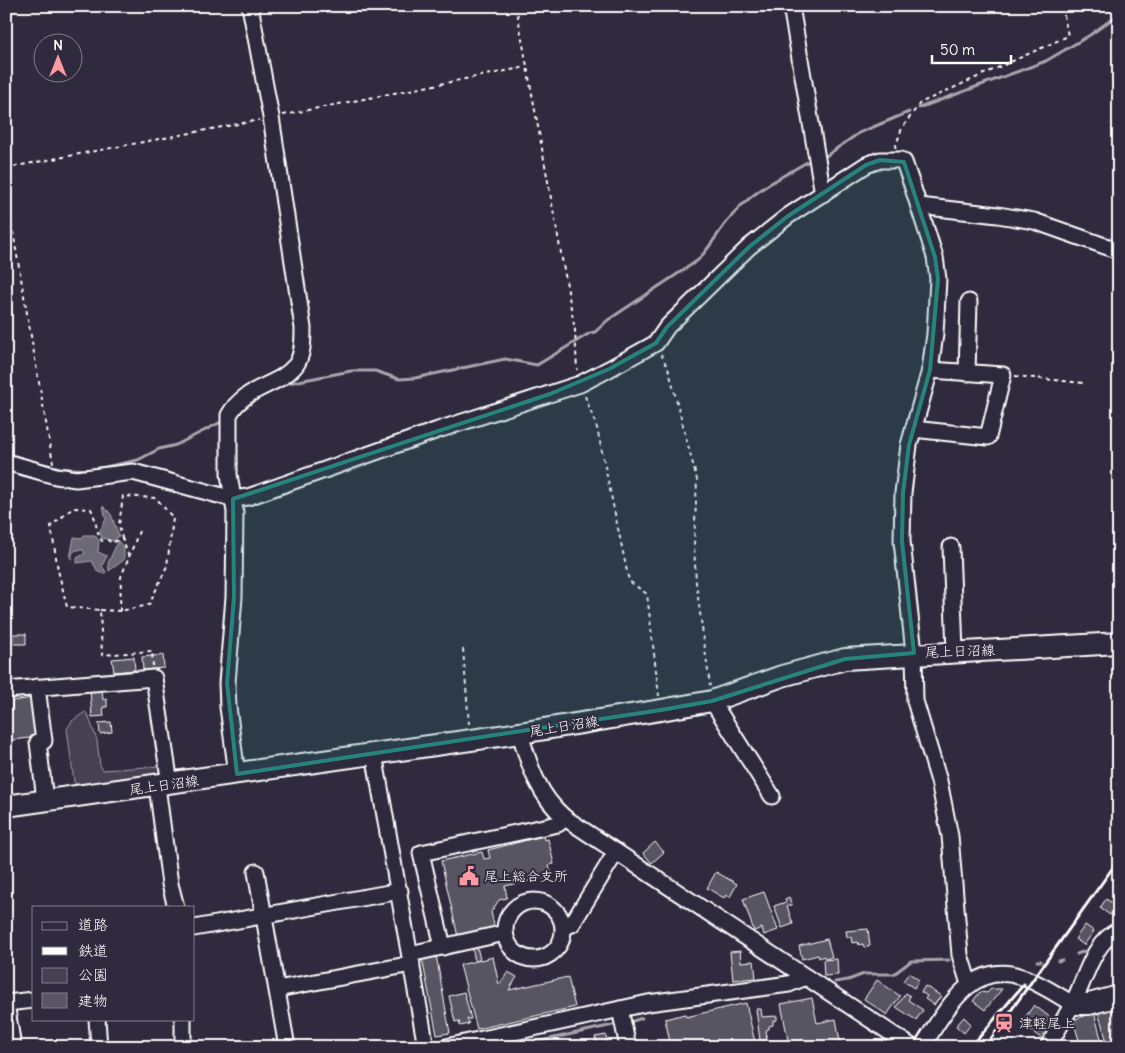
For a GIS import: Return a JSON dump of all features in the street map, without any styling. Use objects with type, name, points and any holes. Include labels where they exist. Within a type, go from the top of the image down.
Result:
[{"type":"main road","name":"尾上日沼線","points":[[6,806],[520,733],[712,701],[782,676],[845,659],[914,653],[1055,648],[1119,643]]},
{"type":"main road","points":[[1073,1004],[1089,1004],[1119,996]]},
{"type":"street","points":[[238,774],[227,683],[234,606],[233,499],[229,474],[229,415],[244,397],[296,366],[302,349],[303,328],[271,117],[250,6]]},
{"type":"street","points":[[791,6],[823,194]]},
{"type":"street","points":[[6,462],[56,476],[90,479],[133,472],[233,499],[248,497],[438,430],[580,384],[656,343],[667,327],[749,247],[788,216],[866,165],[880,160],[904,162],[935,257],[938,279],[935,334],[930,370],[909,445],[903,493],[902,541],[914,653],[915,701],[938,781],[950,836],[960,955],[969,984]]},
{"type":"street","points":[[918,206],[998,214],[1034,221],[1119,251]]},
{"type":"street","points":[[967,372],[969,302]]},
{"type":"street","points":[[914,430],[988,437],[1003,375],[930,370]]},
{"type":"street","points":[[951,547],[955,651]]},
{"type":"street","points":[[6,690],[154,678],[170,884],[176,906]]},
{"type":"street","points":[[37,687],[44,741],[38,742],[45,800]]},
{"type":"street","points":[[712,701],[772,796]]},
{"type":"street","points":[[520,733],[528,762],[545,797],[566,818],[912,1047]]},
{"type":"street","points":[[374,754],[400,891],[426,1047]]},
{"type":"street","points":[[442,947],[422,853],[558,824],[566,818]]},
{"type":"street","points":[[564,927],[572,924],[616,852]]},
{"type":"street","points":[[256,872],[262,916],[287,1047]]},
{"type":"street","points":[[195,928],[400,891]]},
{"type":"street","points":[[535,900],[556,908],[564,927],[559,947],[542,959],[527,960],[519,956],[510,945],[505,933],[506,921],[513,907],[519,903],[535,900]]},
{"type":"street","points":[[1048,1047],[1073,1004],[1097,950],[1106,937],[1119,930]]},
{"type":"street","points":[[277,989],[411,959],[442,947],[505,933]]},
{"type":"street","points":[[922,1047],[953,1001],[969,984],[982,977],[1010,974],[1022,977],[1073,1004]]},
{"type":"street","points":[[446,1047],[515,1040],[620,1009],[685,996],[788,984],[806,977]]},
{"type":"street","points":[[12,1047],[6,1003],[32,1000]]},
{"type":"street","points":[[620,1009],[628,1047]]},
{"type":"street","points":[[97,1020],[99,1047]]},
{"type":"street","points":[[183,1020],[183,1047]]},
{"type":"path","points":[[6,11],[30,6]]},
{"type":"path","points":[[6,168],[526,67],[516,6]]},
{"type":"path","points":[[892,160],[902,128],[920,103],[1068,36],[1062,6]]},
{"type":"path","points":[[6,192],[56,476]]},
{"type":"path","points":[[656,343],[669,371],[697,480],[694,544],[696,583],[712,701]]},
{"type":"path","points":[[1003,375],[1083,383]]},
{"type":"path","points":[[122,538],[112,543],[108,540],[102,541],[96,532],[96,519],[90,510],[73,508],[51,526],[58,570],[68,607],[120,611],[149,605],[167,566],[173,518],[156,498],[123,496],[119,525],[129,557]]},
{"type":"path","points":[[120,611],[122,577],[139,531]]},
{"type":"path","points":[[100,610],[102,655],[152,651],[154,678]]},
{"type":"path","points":[[463,649],[471,740]]},
{"type":"highlighted area","points":[[880,160],[904,162],[935,257],[938,279],[930,370],[909,445],[903,493],[902,541],[914,653],[845,659],[712,701],[237,774],[227,683],[234,597],[233,499],[550,394],[609,369],[656,343],[667,327],[749,247],[788,216],[866,165]]},
{"type":"green space","points":[[6,563],[11,582],[12,685],[6,686]]},
{"type":"green space","points":[[85,712],[88,715],[97,740],[100,765],[103,770],[160,766],[160,778],[79,786],[74,782],[67,729],[72,721]]},
{"type":"shaded area","points":[[103,506],[111,514],[119,536],[114,541],[102,538],[99,532],[106,519]]},
{"type":"shaded area","points":[[84,535],[95,535],[99,541],[98,552],[107,556],[102,566],[106,572],[104,574],[98,572],[92,561],[77,563],[77,558],[85,553],[83,550],[76,550],[72,554],[72,559],[70,558],[74,537],[82,538]]},
{"type":"shaded area","points":[[118,541],[124,547],[124,560],[109,571],[108,563]]},
{"type":"building","points":[[13,634],[26,634],[26,644],[13,644]]},
{"type":"building","points":[[163,655],[164,668],[143,670],[142,657]]},
{"type":"building","points":[[134,657],[135,670],[114,672],[112,659]]},
{"type":"building","points":[[102,688],[103,700],[107,699],[107,707],[103,707],[104,716],[92,717],[90,689]]},
{"type":"building","points":[[33,698],[37,737],[6,741],[6,710],[12,709],[12,701]]},
{"type":"building","points":[[111,722],[112,732],[100,734],[99,723]]},
{"type":"building","points":[[543,836],[544,840],[548,839],[554,864],[549,865],[552,876],[505,886],[507,898],[499,900],[491,912],[495,929],[458,937],[441,861],[482,852],[484,859],[490,858],[488,850]]},
{"type":"building","points":[[655,842],[664,852],[652,863],[643,853]]},
{"type":"building","points":[[716,872],[737,884],[730,897],[726,895],[724,898],[707,888]]},
{"type":"building","points":[[764,892],[778,930],[764,935],[762,928],[754,931],[743,899]]},
{"type":"building","points":[[789,897],[792,905],[787,906],[793,924],[782,928],[774,906],[786,902],[785,899]]},
{"type":"building","points":[[1106,899],[1117,906],[1115,914],[1113,912],[1110,915],[1100,908]]},
{"type":"building","points":[[1085,925],[1094,931],[1084,945],[1075,939]]},
{"type":"building","points":[[868,929],[870,946],[864,947],[863,944],[859,945],[858,942],[852,943],[851,937],[847,937],[846,931]]},
{"type":"building","points":[[474,933],[480,960],[475,961],[469,934]]},
{"type":"building","points":[[827,939],[832,957],[825,959],[824,956],[819,958],[818,955],[802,959],[799,946]]},
{"type":"building","points":[[740,951],[741,962],[754,961],[756,978],[733,980],[730,952]]},
{"type":"building","points":[[436,955],[450,1033],[437,1035],[422,958]]},
{"type":"building","points":[[493,957],[499,985],[508,972],[517,977],[509,990],[568,977],[575,1007],[477,1029],[460,965]]},
{"type":"building","points":[[837,959],[838,975],[824,976],[823,960]]},
{"type":"building","points":[[909,973],[919,980],[914,988],[903,981]]},
{"type":"building","points":[[877,980],[900,996],[887,1015],[864,999]]},
{"type":"building","points":[[925,986],[941,996],[934,1005],[925,999],[927,996],[921,992]]},
{"type":"building","points":[[991,989],[1002,989],[985,1010],[973,1001],[980,992],[987,993]]},
{"type":"building","points":[[464,992],[471,1019],[467,1019],[469,1024],[460,1026],[459,1021],[455,1022],[449,996]]},
{"type":"building","points":[[906,993],[910,996],[908,1000],[923,1010],[916,1020],[896,1007]]},
{"type":"building","points":[[812,998],[817,1023],[836,1019],[841,1047],[789,1045],[781,1004]]},
{"type":"building","points":[[746,1003],[756,1047],[671,1047],[665,1019],[685,1014],[686,1017]]},
{"type":"building","points":[[1034,1005],[1055,1021],[1042,1039],[1021,1023]]},
{"type":"building","points":[[1111,1008],[1119,1022],[1117,1024],[1119,1042],[1108,1045],[1098,1012]]},
{"type":"building","points":[[756,1009],[761,1009],[762,1017],[777,1016],[777,1020],[773,1021],[773,1025],[769,1026],[769,1029],[766,1030],[767,1040],[760,1041]]},
{"type":"building","points":[[1094,1012],[1103,1046],[1081,1047],[1073,1020]]},
{"type":"building","points":[[964,1017],[971,1024],[964,1033],[956,1026]]},
{"type":"building","points":[[606,1035],[608,1047],[597,1047],[595,1037]]},
{"type":"waterway","points":[[919,108],[1046,61],[1090,35],[1119,14]]},
{"type":"waterway","points":[[823,158],[859,133],[909,112]]},
{"type":"waterway","points":[[283,384],[351,371],[375,371],[399,379],[415,378],[505,359],[537,365],[590,333],[595,332],[608,320],[697,261],[738,209],[766,186],[807,162]]},
{"type":"waterway","points":[[239,412],[262,395]]},
{"type":"waterway","points":[[15,457],[60,468],[89,470],[138,460],[159,449],[176,445],[225,420]]},
{"type":"waterway","points":[[1110,944],[1119,942]]},
{"type":"waterway","points":[[1077,954],[1091,949]]},
{"type":"waterway","points":[[835,982],[848,980],[864,974],[894,974],[911,961],[949,960]]},
{"type":"waterway","points":[[1058,961],[1062,960]]},
{"type":"waterway","points":[[630,1022],[642,1018]]},
{"type":"waterway","points":[[522,1045],[613,1025]]},
{"type":"railway","points":[[985,1047],[1119,859]]},
{"type":"railway","points":[[971,1047],[1024,984]]},
{"type":"place","name":"尾上総合支所","points":[[469,876]]},
{"type":"place","name":"津軽尾上","points":[[1004,1023]]}]
